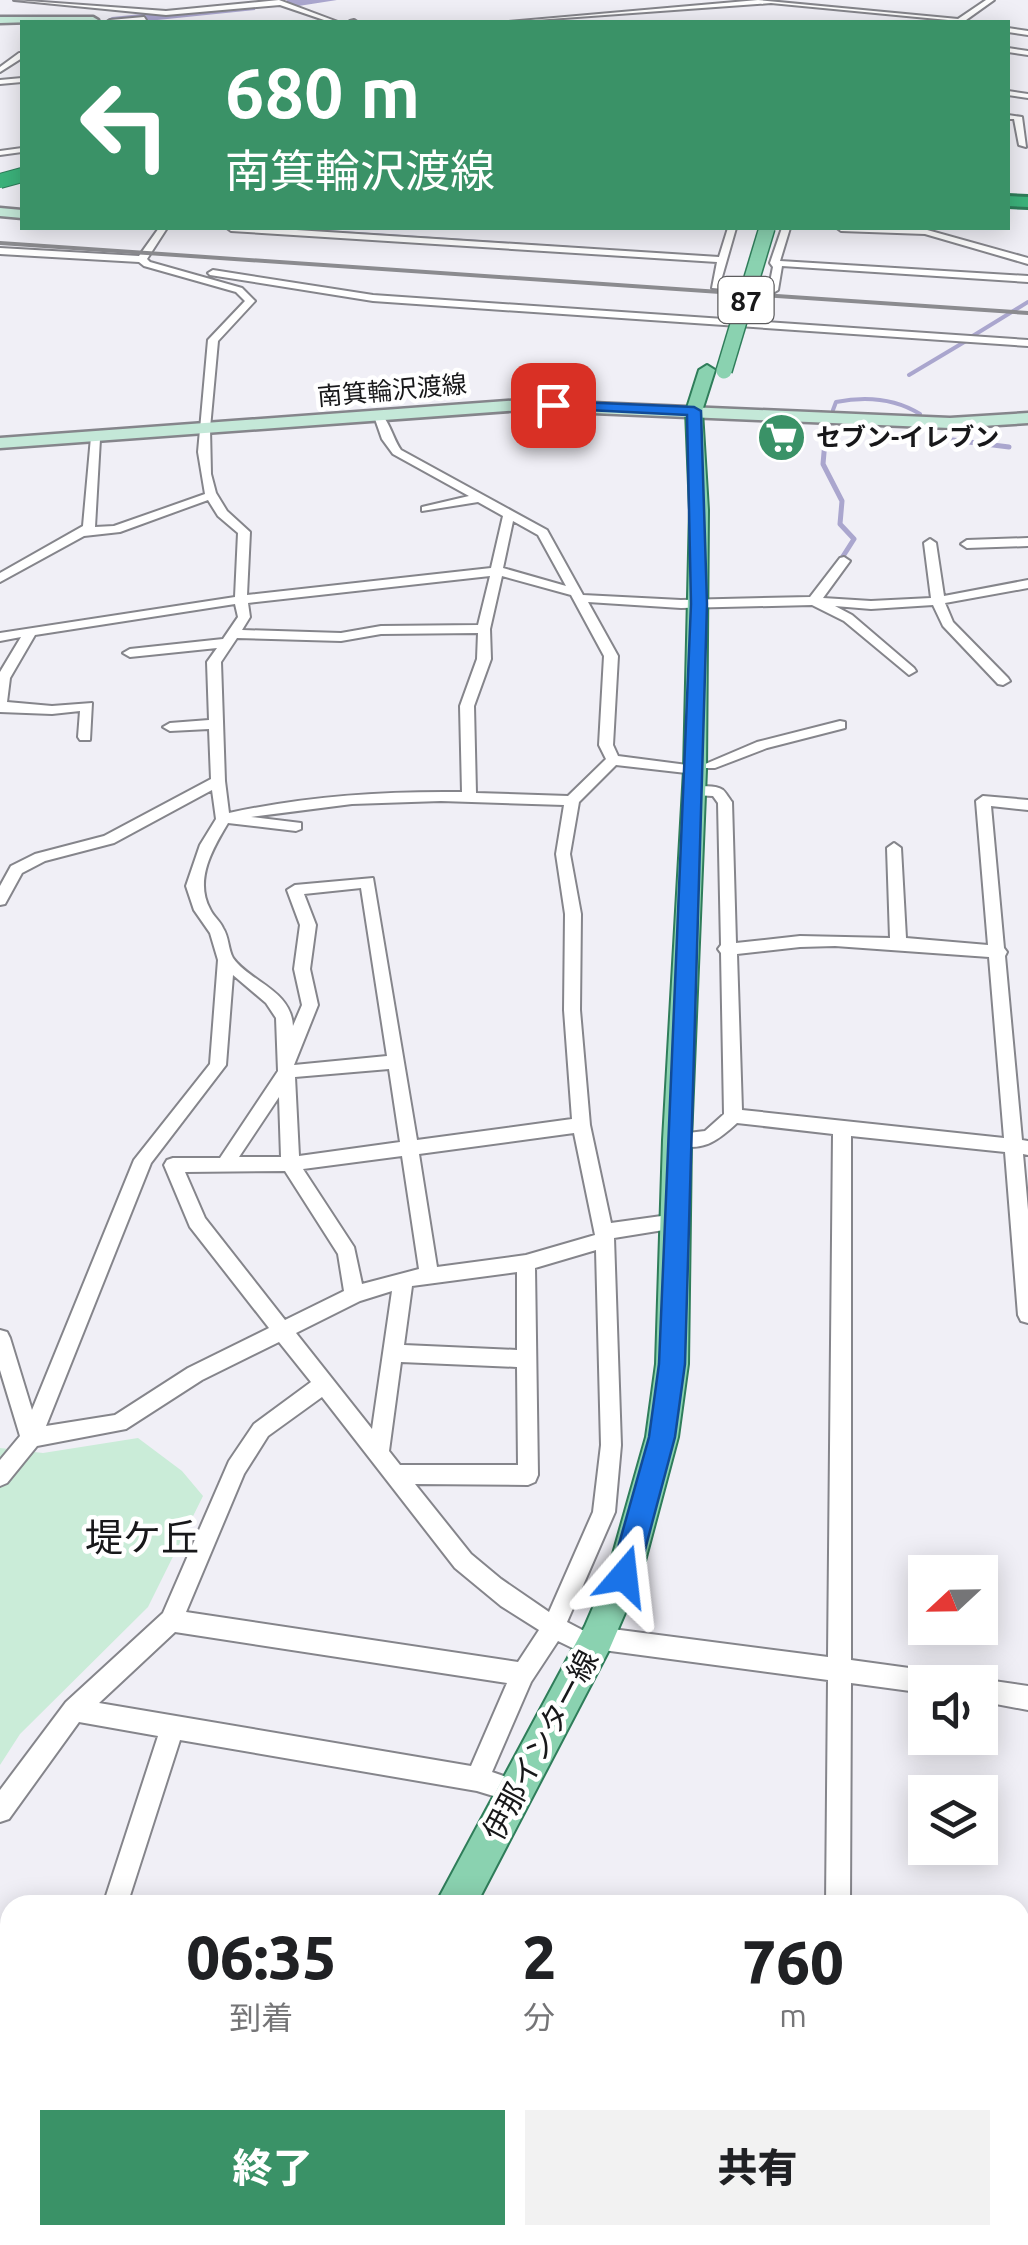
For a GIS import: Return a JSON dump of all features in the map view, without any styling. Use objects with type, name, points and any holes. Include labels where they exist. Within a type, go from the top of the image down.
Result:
[{"type":"main road","name":"伊那インター線","points":[[699,510],[704,507],[715,370],[752,230]]},
{"type":"main road","name":"伊那インター線","points":[[460,1895],[595,1643],[624,1576],[662,1437],[672,1364],[677,1140],[699,775],[699,510],[694,411],[715,370],[767,230]]},
{"type":"main road","name":"南箕輪沢渡線","points":[[0,443],[522,405],[950,423],[1028,418]]},
{"type":"street","points":[[17,0],[99,4],[166,13],[280,3],[329,20]]},
{"type":"street","points":[[964,20],[992,0]]},
{"type":"street","points":[[586,20],[778,1],[944,20]]},
{"type":"street","points":[[128,20],[280,3]]},
{"type":"street","points":[[398,17],[403,20]]},
{"type":"street","points":[[0,60],[19,59]]},
{"type":"street","points":[[0,70],[19,59]]},
{"type":"street","points":[[0,93],[11,93]]},
{"type":"street","points":[[1024,123],[1025,146]]},
{"type":"street","points":[[142,259],[162,230]]},
{"type":"street","points":[[267,230],[722,260]]},
{"type":"street","points":[[498,243],[503,230]]},
{"type":"street","points":[[731,230],[714,286],[773,290],[775,263],[785,230]]},
{"type":"street","points":[[877,230],[932,233]]},
{"type":"street","points":[[920,230],[1028,261]]},
{"type":"street","points":[[979,246],[1028,250]]},
{"type":"street","points":[[0,251],[142,259],[153,267],[228,287],[248,298],[242,311],[212,340],[212,372],[204,402],[206,478],[221,514],[244,532],[244,617],[214,662],[223,819],[207,844],[194,886],[202,910],[218,932],[226,960],[218,1065],[143,1160],[31,1438],[0,1476]]},
{"type":"street","points":[[775,263],[1028,279]]},
{"type":"street","points":[[153,267],[240,276],[373,298],[1028,344]]},
{"type":"street","points":[[379,416],[387,440],[397,452],[542,532],[612,656],[606,745],[614,760]]},
{"type":"street","points":[[0,578],[88,528],[95,439]]},
{"type":"street","points":[[84,532],[116,528],[212,495]]},
{"type":"street","points":[[426,509],[478,498]]},
{"type":"street","points":[[469,795],[467,706],[484,659],[484,629],[509,514]]},
{"type":"street","points":[[930,542],[938,601],[947,624],[1003,681]]},
{"type":"street","points":[[967,544],[1028,542]]},
{"type":"street","points":[[814,601],[844,561]]},
{"type":"street","points":[[0,637],[241,600],[499,571],[577,594],[699,604],[814,601],[871,605],[938,601],[1028,584]]},
{"type":"street","points":[[814,601],[848,618],[909,671]]},
{"type":"street","points":[[130,653],[230,639],[342,637],[381,630],[484,629]]},
{"type":"street","points":[[30,633],[3,678],[1,707],[52,710],[87,706],[84,737]]},
{"type":"street","points":[[170,728],[216,724]]},
{"type":"street","points":[[699,775],[762,745],[840,725]]},
{"type":"street","points":[[614,760],[699,775],[725,802],[733,1116],[710,1138],[677,1140]]},
{"type":"street","points":[[477,1779],[523,1674],[553,1628],[604,1512],[612,1445],[604,1236],[581,1125],[572,1010],[573,914],[563,854],[572,801],[614,760]]},
{"type":"street","points":[[0,900],[16,870],[40,857],[108,840],[218,781]]},
{"type":"street","points":[[223,819],[274,806],[469,795],[572,801]]},
{"type":"street","points":[[1028,804],[983,800],[1020,1147],[1028,1315]]},
{"type":"street","points":[[223,819],[296,826]]},
{"type":"street","points":[[894,848],[898,942]]},
{"type":"street","points":[[226,1163],[286,1066],[306,1021],[310,1005],[302,970],[308,925],[295,890],[368,882],[429,1274]]},
{"type":"street","points":[[726,949],[769,948],[806,941],[898,942],[999,952]]},
{"type":"street","points":[[226,960],[272,999],[284,1017],[290,1164],[347,1252],[354,1296]]},
{"type":"street","points":[[286,1066],[393,1062]]},
{"type":"street","points":[[733,1116],[1020,1147]]},
{"type":"street","points":[[143,1160],[173,1165],[290,1164],[581,1125]]},
{"type":"street","points":[[838,1895],[842,1128]]},
{"type":"street","points":[[173,1165],[197,1222],[463,1562],[496,1592],[553,1628],[595,1643],[908,1678]]},
{"type":"street","points":[[31,1438],[119,1422],[195,1374],[280,1330],[354,1296],[403,1279],[526,1263],[604,1236],[676,1222]]},
{"type":"street","points":[[394,1474],[528,1476],[526,1263]]},
{"type":"street","points":[[380,1452],[403,1279]]},
{"type":"street","points":[[0,1338],[31,1438]]},
{"type":"street","points":[[395,1353],[526,1360]]},
{"type":"street","points":[[0,1810],[74,1710],[171,1621],[236,1468],[262,1430],[324,1384]]},
{"type":"street","points":[[171,1621],[523,1674]]},
{"type":"street","points":[[998,1693],[1028,1698]]},
{"type":"street","points":[[74,1710],[477,1779],[513,1790]]},
{"type":"street","points":[[118,1895],[173,1727]]},
{"type":"green space","points":[[138,1438],[182,1471],[203,1496],[148,1607],[20,1734],[0,1765],[0,1448],[43,1453]]},
{"type":"waterway","points":[[292,3],[330,0]]},
{"type":"waterway","points":[[122,20],[250,7]]},
{"type":"waterway","points":[[294,230],[586,249]]},
{"type":"waterway","points":[[971,337],[1028,302]]},
{"type":"waterway","points":[[909,375],[966,341]]},
{"type":"waterway","points":[[833,410],[836,402],[869,399],[890,402],[920,414]]},
{"type":"waterway","points":[[825,433],[826,425]]},
{"type":"waterway","points":[[826,430],[823,464],[842,501],[840,524],[854,539],[840,561]]},
{"type":"waterway","points":[[953,440],[1009,447]]},
{"type":"railway","points":[[0,243],[1028,313]]},
{"type":"place","name":"セブン-イレブン","points":[[781,437]]},
{"type":"district","name":"堤ケ丘","points":[[142,1537]]},
{"type":"route","points":[[553,405],[694,411],[699,604],[672,1364],[662,1437],[624,1576]]}]
